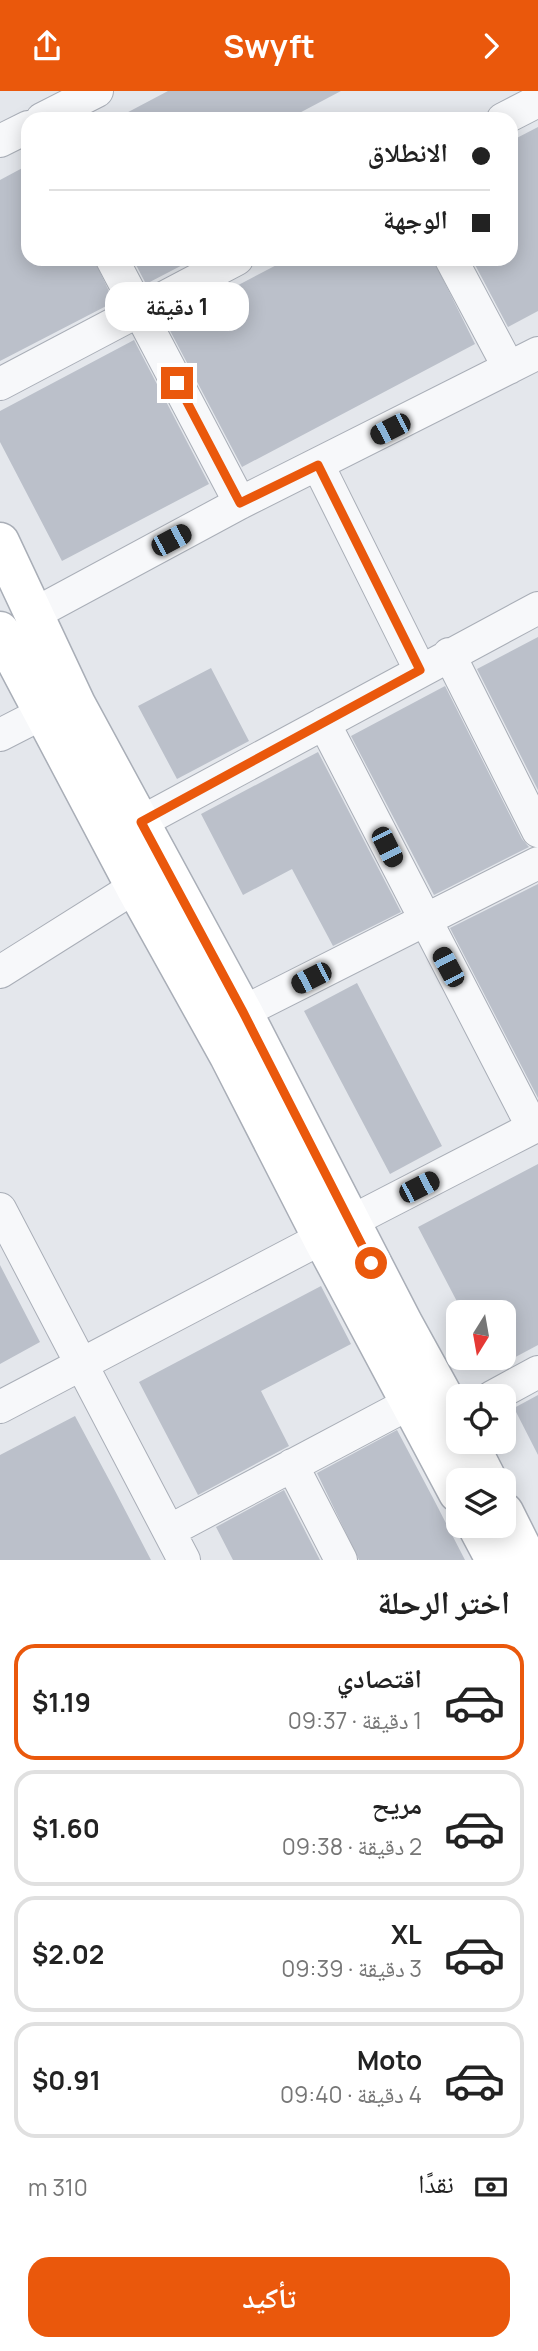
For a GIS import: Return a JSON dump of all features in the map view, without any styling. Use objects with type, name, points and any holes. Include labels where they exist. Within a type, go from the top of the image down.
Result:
[{"type":"main road","points":[[0,542],[76,704],[243,1012],[410,1403],[446,1470]]},
{"type":"main road","points":[[0,631],[135,887],[229,1056],[446,1402]]},
{"type":"main road","points":[[516,1536],[528,1560]]},
{"type":"main road","points":[[483,1538],[495,1560]]},
{"type":"street","points":[[56,112],[97,91]]},
{"type":"street","points":[[517,112],[538,101]]},
{"type":"street","points":[[0,141],[21,130]]},
{"type":"street","points":[[116,266],[240,503]]},
{"type":"street","points":[[0,384],[224,266]]},
{"type":"street","points":[[455,266],[509,367]]},
{"type":"street","points":[[34,614],[240,503],[538,353]]},
{"type":"street","points":[[318,465],[420,670]]},
{"type":"street","points":[[141,822],[538,608]]},
{"type":"street","points":[[449,654],[538,831]]},
{"type":"street","points":[[0,735],[43,713]]},
{"type":"street","points":[[0,1407],[535,1127],[424,921],[324,723]]},
{"type":"street","points":[[243,1012],[538,863]]},
{"type":"street","points":[[0,972],[135,887]]},
{"type":"street","points":[[0,1209],[184,1560]]},
{"type":"street","points":[[516,1384],[538,1372]]},
{"type":"street","points":[[169,1531],[410,1403]]},
{"type":"street","points":[[292,1465],[341,1560]]},
{"type":"building","points":[[168,91],[341,91],[301,112],[128,112]]},
{"type":"building","points":[[538,127],[538,311],[508,327],[476,266],[518,266],[518,137]]},
{"type":"building","points":[[21,169],[21,266],[97,266],[114,302],[0,361],[0,180]]},
{"type":"building","points":[[137,266],[181,266],[146,284]]},
{"type":"building","points":[[275,266],[436,266],[475,344],[242,467],[166,323]]},
{"type":"building","points":[[134,340],[209,484],[62,561],[0,442],[0,411]]},
{"type":"building","points":[[538,637],[538,790],[477,669]]},
{"type":"building","points":[[211,668],[249,741],[177,779],[138,706]]},
{"type":"building","points":[[445,686],[522,839],[529,847],[434,895],[351,736]]},
{"type":"building","points":[[318,752],[401,912],[333,946],[292,869],[243,895],[201,814]]},
{"type":"building","points":[[538,884],[538,1098],[450,928]]},
{"type":"building","points":[[357,983],[442,1146],[390,1174],[304,1011]]},
{"type":"building","points":[[538,1164],[538,1345],[516,1357],[516,1300],[456,1300],[418,1227]]},
{"type":"building","points":[[0,1265],[40,1342],[0,1364]]},
{"type":"building","points":[[321,1286],[351,1344],[261,1391],[289,1446],[198,1495],[139,1382]]},
{"type":"building","points":[[538,1395],[538,1455],[516,1412],[516,1407]]},
{"type":"building","points":[[75,1416],[151,1560],[0,1560],[0,1455]]},
{"type":"building","points":[[397,1430],[446,1524],[446,1538],[453,1538],[465,1560],[359,1560],[317,1473]]},
{"type":"building","points":[[284,1490],[320,1560],[233,1560],[216,1527]]},
{"type":"route","points":[[177,383],[240,503],[318,465],[420,670],[141,822],[243,1012],[371,1263]]}]
